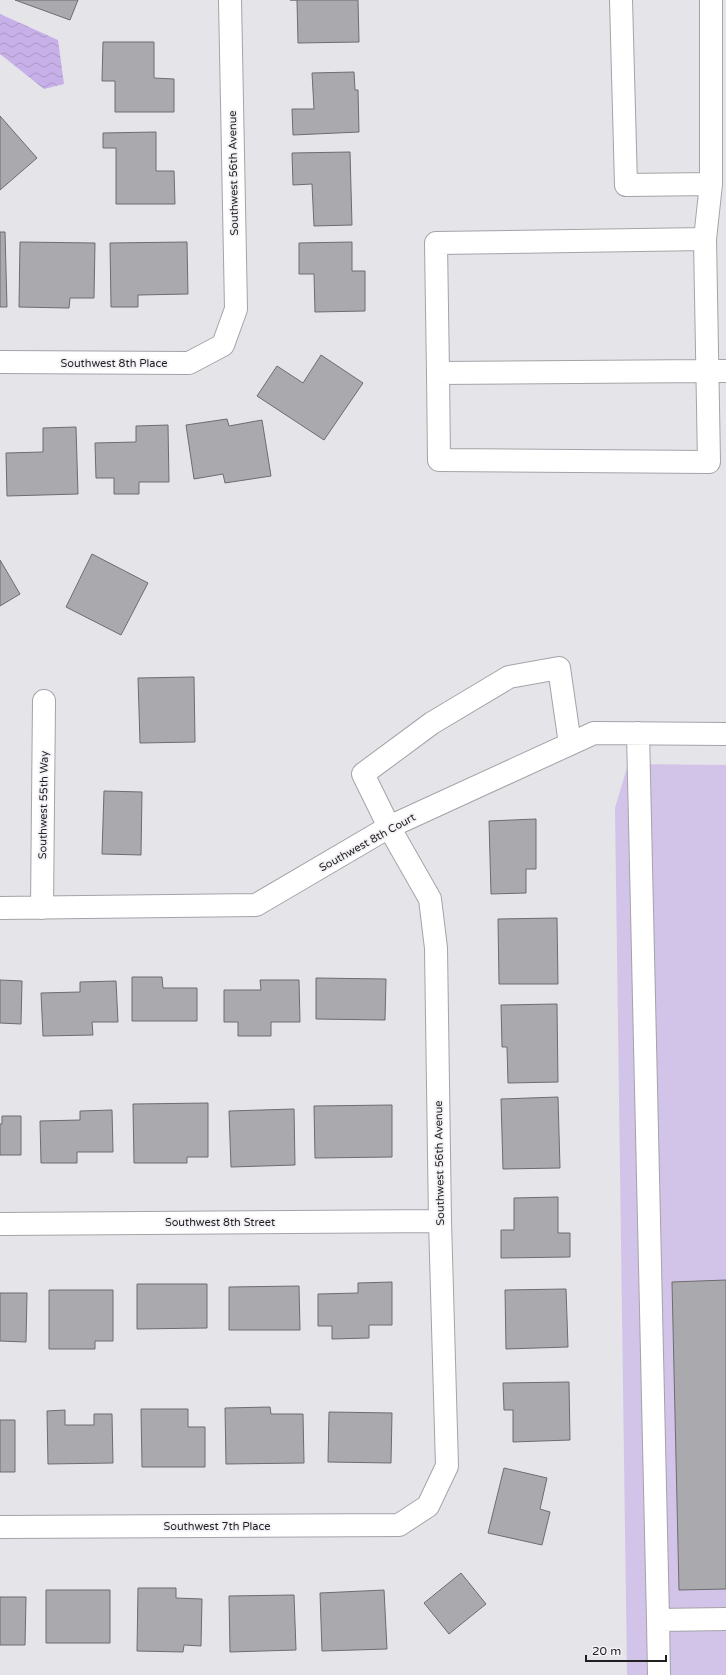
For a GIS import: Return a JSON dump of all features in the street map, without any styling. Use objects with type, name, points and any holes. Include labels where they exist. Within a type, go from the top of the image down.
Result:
[{"type":"street","name":"Southwest 56th Avenue","points":[[223,345],[236,309],[230,0]]},
{"type":"street","points":[[621,0],[626,185],[711,184]]},
{"type":"street","points":[[705,239],[436,243],[439,460],[709,462],[716,371],[705,239],[711,184],[710,0]]},
{"type":"street","name":"Southwest 8th Place","points":[[0,362],[189,363],[223,345]]},
{"type":"street","points":[[438,373],[716,371]]},
{"type":"street","name":"Southwest 56th Avenue","points":[[428,1506],[447,1466],[440,1221],[436,948],[430,899],[389,827],[363,774],[432,723],[509,677],[559,668],[570,744]]},
{"type":"street","name":"Southwest 55th Way","points":[[42,908],[44,702]]},
{"type":"street","name":"Southwest 8th Court","points":[[0,908],[256,905],[389,827],[594,734],[726,734]]},
{"type":"street","points":[[638,734],[659,1675]]},
{"type":"street","name":"Southwest 8th Street","points":[[0,1224],[440,1221]]},
{"type":"street","name":"Southwest 7th Place","points":[[0,1527],[399,1525],[428,1506]]},
{"type":"street","points":[[658,1620],[726,1619]]},
{"type":"shaded area","points":[[628,764],[726,765],[726,1675],[627,1675],[615,808]]},
{"type":"water","points":[[0,14],[58,40],[64,84],[44,89],[0,54]]},
{"type":"building","points":[[15,0],[78,0],[70,20]]},
{"type":"building","points":[[297,0],[358,0],[359,42],[298,43]]},
{"type":"building","points":[[103,42],[154,42],[154,78],[174,79],[174,112],[115,112],[115,81],[102,81]]},
{"type":"building","points":[[354,72],[355,90],[358,90],[359,132],[293,135],[292,109],[314,109],[312,73]]},
{"type":"building","points":[[0,116],[37,158],[0,190]]},
{"type":"building","points":[[156,132],[156,171],[174,171],[175,204],[116,204],[116,148],[103,148],[103,133]]},
{"type":"building","points":[[350,152],[352,225],[314,226],[312,184],[293,185],[292,153]]},
{"type":"building","points":[[0,232],[5,232],[7,307],[0,307]]},
{"type":"building","points":[[20,242],[95,243],[94,298],[70,298],[69,308],[19,307]]},
{"type":"building","points":[[187,242],[188,294],[138,295],[138,307],[111,307],[110,243]]},
{"type":"building","points":[[352,242],[352,271],[365,271],[365,311],[315,312],[314,274],[299,274],[299,243]]},
{"type":"building","points":[[321,355],[363,383],[324,440],[257,396],[277,366],[303,383]]},
{"type":"building","points":[[227,419],[229,426],[262,420],[271,476],[225,483],[223,474],[194,479],[186,425]]},
{"type":"building","points":[[168,425],[169,482],[139,482],[139,494],[114,494],[114,478],[96,478],[95,443],[136,442],[136,426]]},
{"type":"building","points":[[76,427],[78,494],[7,496],[6,453],[43,452],[43,428]]},
{"type":"building","points":[[92,554],[148,583],[121,635],[66,607]]},
{"type":"building","points":[[0,560],[20,594],[0,606]]},
{"type":"building","points":[[194,677],[195,742],[140,743],[138,678]]},
{"type":"building","points":[[104,791],[142,792],[141,855],[102,854]]},
{"type":"building","points":[[536,819],[536,869],[526,869],[526,893],[491,894],[489,821]]},
{"type":"building","points":[[557,918],[558,984],[499,984],[498,919]]},
{"type":"building","points":[[132,977],[162,977],[163,988],[197,988],[197,1021],[132,1021]]},
{"type":"building","points":[[316,978],[386,979],[385,1020],[316,1019]]},
{"type":"building","points":[[0,980],[22,981],[21,1024],[0,1023]]},
{"type":"building","points":[[260,980],[299,980],[300,1022],[271,1022],[271,1036],[238,1036],[238,1022],[224,1022],[224,990],[261,990]]},
{"type":"building","points":[[116,981],[118,1022],[92,1022],[93,1035],[43,1036],[41,993],[80,992],[80,982]]},
{"type":"building","points":[[557,1004],[558,1082],[508,1083],[507,1047],[502,1047],[501,1005]]},
{"type":"building","points":[[558,1097],[560,1168],[503,1169],[501,1099]]},
{"type":"building","points":[[208,1103],[208,1157],[187,1157],[187,1163],[134,1163],[133,1104]]},
{"type":"building","points":[[392,1105],[392,1157],[315,1158],[314,1106]]},
{"type":"building","points":[[294,1109],[295,1165],[231,1167],[229,1111]]},
{"type":"building","points":[[112,1110],[113,1152],[77,1152],[77,1163],[41,1163],[40,1121],[80,1120],[80,1111]]},
{"type":"building","points":[[2,1116],[21,1116],[21,1155],[0,1155],[0,1124],[2,1124]]},
{"type":"building","points":[[558,1197],[558,1233],[570,1233],[570,1257],[501,1258],[501,1230],[514,1230],[514,1198]]},
{"type":"building","points":[[726,1280],[726,1589],[679,1590],[672,1282]]},
{"type":"building","points":[[392,1282],[392,1325],[369,1325],[369,1338],[332,1339],[332,1326],[318,1326],[318,1294],[358,1293],[358,1283]]},
{"type":"building","points":[[137,1284],[207,1284],[207,1328],[137,1329]]},
{"type":"building","points":[[299,1286],[300,1330],[229,1330],[229,1287]]},
{"type":"building","points":[[566,1289],[568,1347],[506,1349],[505,1290]]},
{"type":"building","points":[[49,1290],[113,1290],[113,1341],[95,1341],[95,1349],[49,1349]]},
{"type":"building","points":[[0,1293],[27,1293],[26,1342],[0,1341]]},
{"type":"building","points":[[569,1382],[570,1440],[513,1442],[513,1410],[504,1410],[503,1383]]},
{"type":"building","points":[[270,1407],[271,1414],[303,1414],[304,1463],[226,1464],[225,1408]]},
{"type":"building","points":[[141,1409],[188,1409],[188,1427],[205,1427],[205,1467],[142,1467]]},
{"type":"building","points":[[65,1410],[65,1425],[94,1425],[94,1414],[112,1414],[113,1463],[48,1464],[47,1411]]},
{"type":"building","points":[[329,1412],[392,1413],[391,1463],[328,1462]]},
{"type":"building","points":[[0,1420],[15,1420],[15,1472],[0,1472]]},
{"type":"building","points":[[504,1468],[547,1478],[540,1509],[550,1512],[542,1545],[488,1533]]},
{"type":"building","points":[[461,1573],[486,1604],[449,1634],[424,1603]]},
{"type":"building","points":[[138,1588],[176,1588],[176,1598],[202,1599],[201,1646],[184,1645],[183,1652],[137,1651]]},
{"type":"building","points":[[46,1590],[110,1590],[110,1643],[46,1643]]},
{"type":"building","points":[[384,1590],[387,1649],[322,1651],[320,1593]]},
{"type":"building","points":[[294,1595],[296,1650],[230,1652],[229,1596]]},
{"type":"building","points":[[0,1597],[26,1597],[25,1645],[0,1645]]}]
